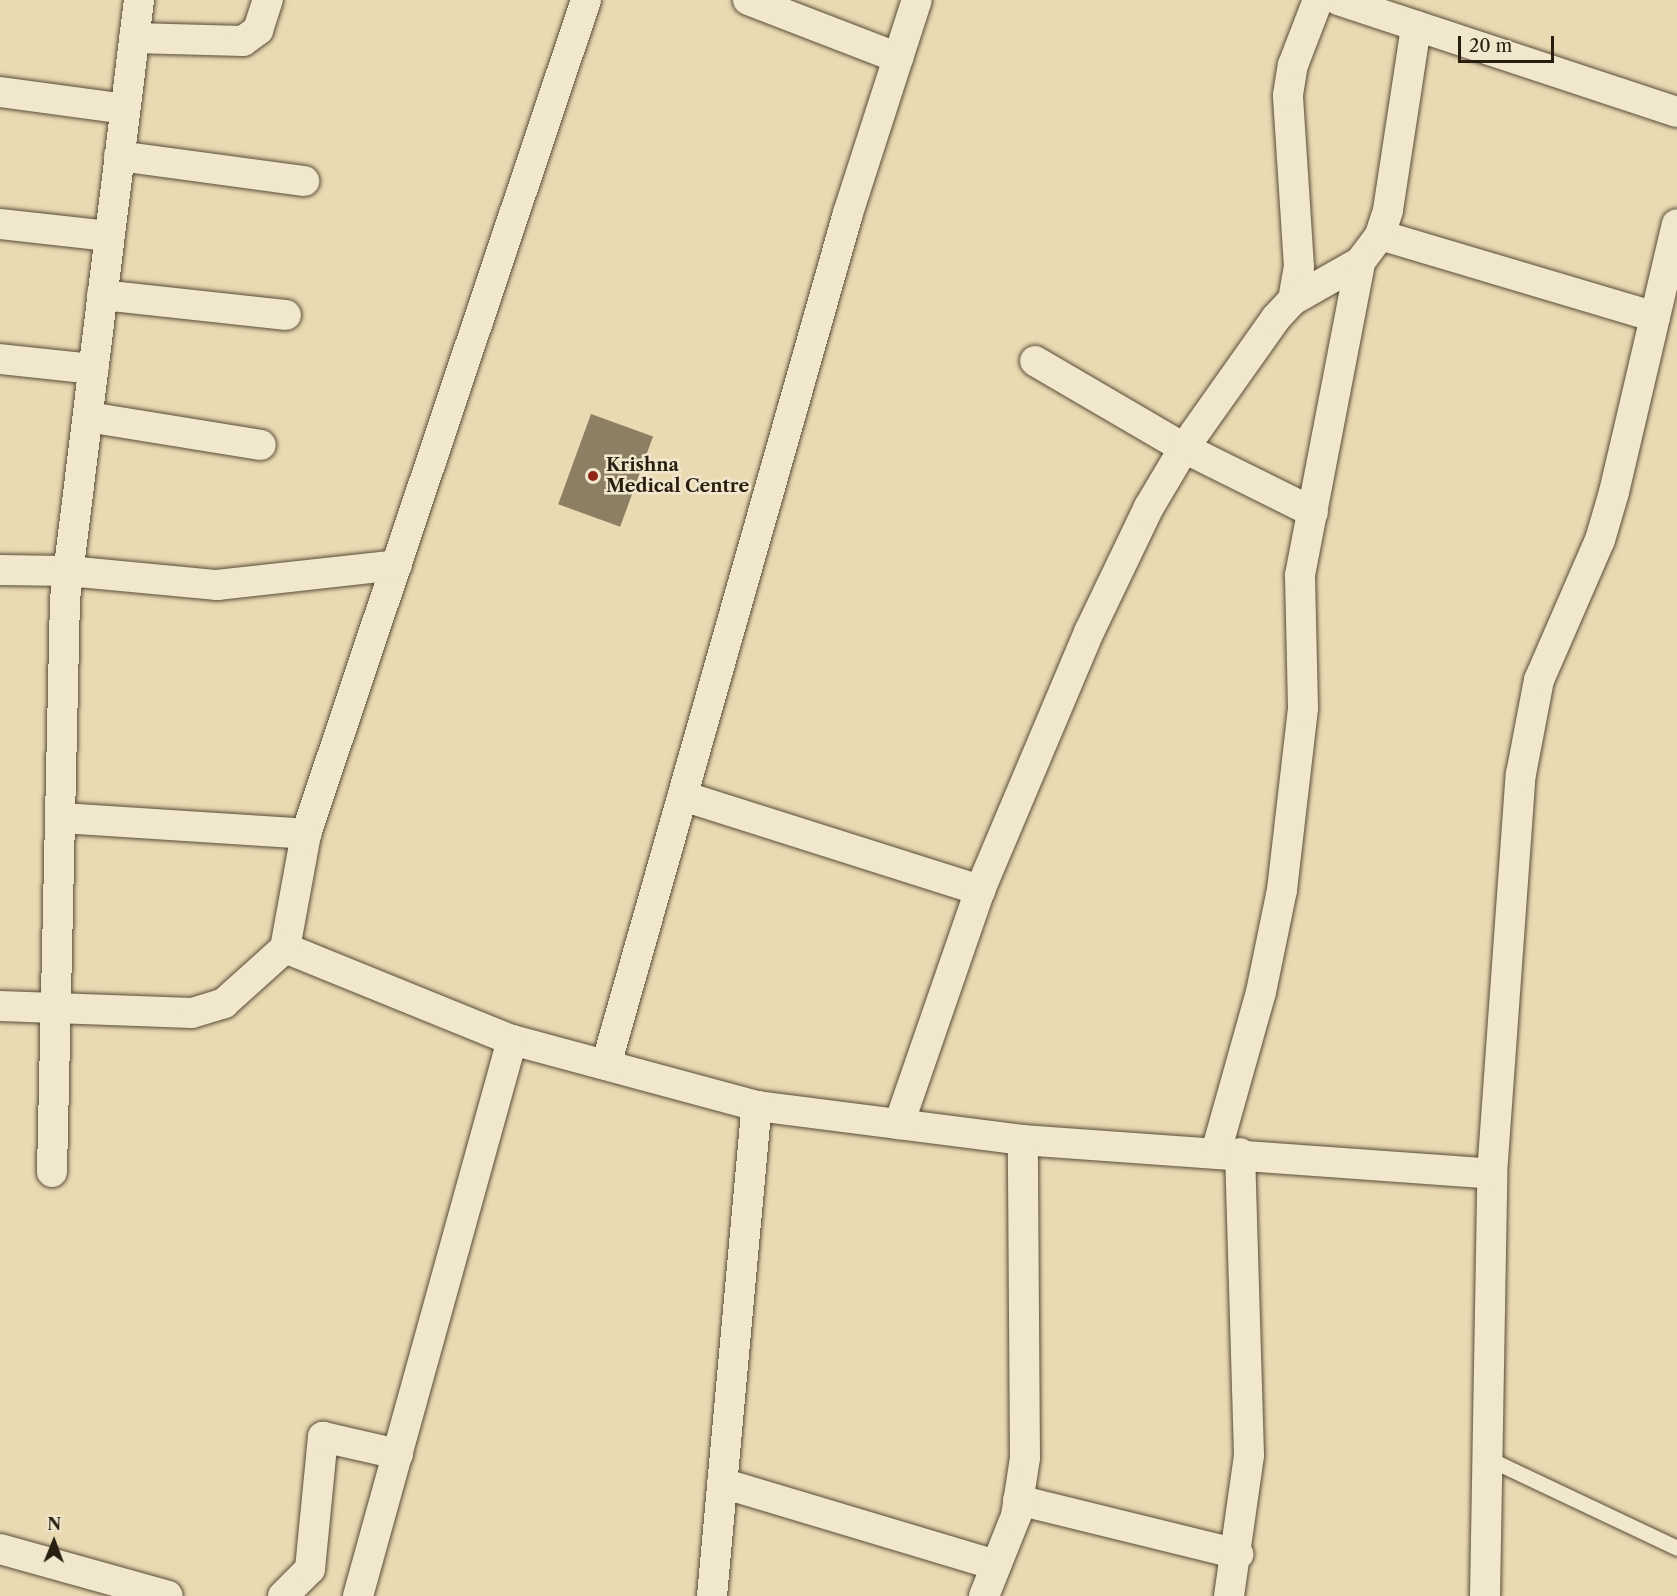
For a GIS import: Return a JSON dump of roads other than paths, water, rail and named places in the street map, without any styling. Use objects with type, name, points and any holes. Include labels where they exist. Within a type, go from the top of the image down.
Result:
[{"type":"street","points":[[52,1172],[68,571],[138,0]]},
{"type":"street","points":[[134,38],[243,41],[258,30],[268,0]]},
{"type":"street","points":[[0,1006],[57,1005],[192,1013],[224,1003],[285,948],[306,834],[586,0]]},
{"type":"street","points":[[748,0],[898,58]]},
{"type":"street","points":[[606,1065],[848,213],[917,0]]},
{"type":"street","points":[[1293,300],[1299,267],[1288,95],[1293,65],[1318,0]]},
{"type":"street","points":[[1338,0],[1677,112]]},
{"type":"street","points":[[899,1124],[980,890],[1089,632],[1149,507],[1184,448],[1293,300],[1360,262],[1380,235],[1388,210],[1416,26]]},
{"type":"street","points":[[0,92],[125,109]]},
{"type":"street","points":[[119,156],[304,181]]},
{"type":"street","points":[[0,224],[110,236]]},
{"type":"street","points":[[1485,1596],[1492,1174],[1527,732],[1539,680],[1600,540],[1677,224]]},
{"type":"street","points":[[1380,235],[1655,317]]},
{"type":"street","points":[[1229,1596],[1238,1554],[1249,1455],[1228,1153],[1282,890],[1303,708],[1300,575],[1360,262]]},
{"type":"street","points":[[102,295],[286,315]]},
{"type":"street","points":[[0,359],[93,369]]},
{"type":"street","points":[[1035,361],[1184,448],[1313,512]]},
{"type":"street","points":[[88,417],[261,445]]},
{"type":"street","points":[[0,570],[68,571],[217,585],[397,566]]},
{"type":"street","points":[[683,796],[980,890]]},
{"type":"street","points":[[61,818],[306,834]]},
{"type":"street","points":[[285,948],[512,1040],[757,1106],[1023,1140],[1228,1153],[1492,1174]]},
{"type":"street","points":[[358,1596],[512,1040]]},
{"type":"street","points":[[712,1596],[757,1106]]},
{"type":"street","points":[[984,1596],[1018,1500],[1025,1458],[1023,1140]]},
{"type":"street","points":[[283,1596],[310,1569],[323,1437],[398,1454]]},
{"type":"street","points":[[722,1483],[996,1565]]},
{"type":"street","points":[[1018,1500],[1238,1554]]},
{"type":"street","points":[[0,1549],[168,1596]]},
{"type":"lane","points":[[1487,1458],[1677,1548]]},
{"type":"place","name":"Krishna Medical Centre","points":[[593,476]]}]
